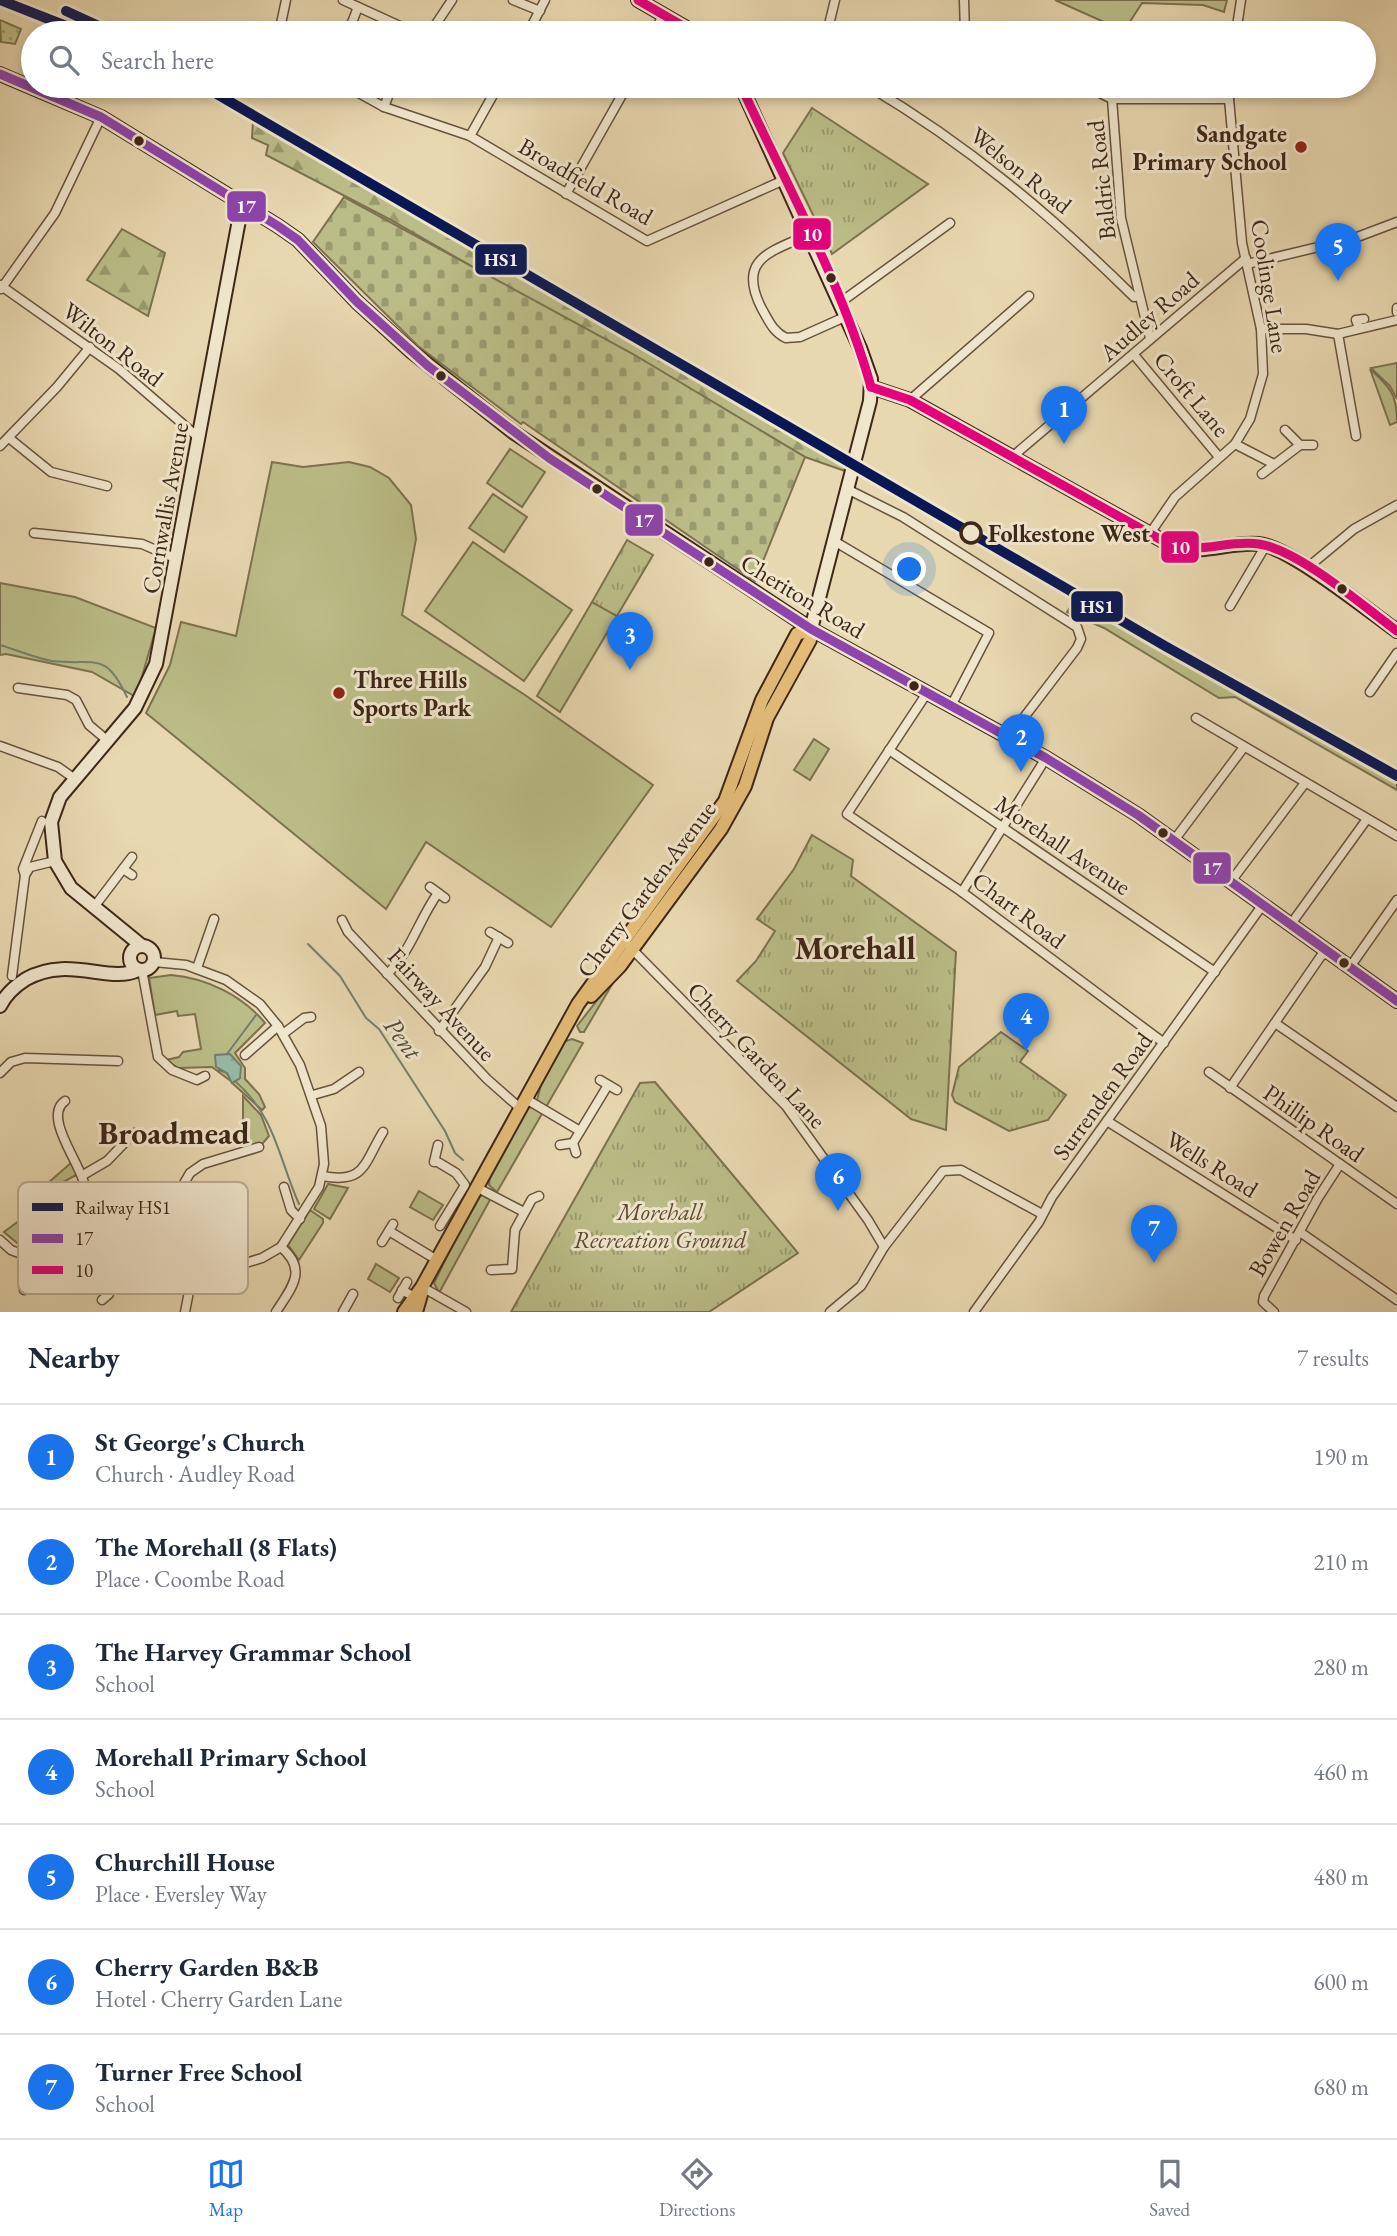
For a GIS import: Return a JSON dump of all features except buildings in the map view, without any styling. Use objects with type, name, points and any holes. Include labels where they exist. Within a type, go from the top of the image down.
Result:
[{"type":"main road","name":"Cheriton Road","points":[[1,77],[21,85]]},
{"type":"main road","name":"Cheriton Road","points":[[54,98],[101,117],[298,240],[388,330],[513,432],[811,629]]},
{"type":"main road","name":"Cherry Garden Avenue","points":[[404,1312],[418,1299],[437,1260],[450,1220],[476,1187],[589,987],[628,946],[725,801],[766,692],[797,634],[811,629],[810,640],[767,718],[735,807],[699,861],[642,937],[628,946],[622,962],[576,1012]]},
{"type":"street","points":[[282,21],[286,0]]},
{"type":"street","points":[[343,0],[390,21]]},
{"type":"street","points":[[438,21],[452,0]]},
{"type":"street","points":[[513,0],[540,11]]},
{"type":"street","points":[[535,21],[545,0]]},
{"type":"street","points":[[641,0],[676,21]]},
{"type":"street","points":[[830,21],[835,0]]},
{"type":"street","points":[[964,0],[965,21]]},
{"type":"street","points":[[1238,21],[1241,0]]},
{"type":"street","points":[[352,21],[358,6]]},
{"type":"street","points":[[660,21],[664,13]]},
{"type":"street","name":"Broadfield Road","points":[[368,98],[405,115],[470,136],[640,237],[653,241],[784,180]]},
{"type":"street","points":[[384,107],[387,98]]},
{"type":"street","points":[[470,136],[491,98]]},
{"type":"street","points":[[566,194],[620,98]]},
{"type":"street","points":[[746,98],[841,302],[871,379],[847,489],[811,629]]},
{"type":"street","name":"Welson Road","points":[[889,98],[993,168],[1081,243],[1134,297],[1139,296]]},
{"type":"street","points":[[1112,99],[1229,99]]},
{"type":"street","name":"Baldric Road","points":[[1112,99],[1121,218],[1150,338]]},
{"type":"street","name":"Coolinge Lane","points":[[1149,535],[1175,497],[1235,444],[1250,419],[1263,374],[1261,328],[1247,261],[1229,99]]},
{"type":"street","points":[[1,287],[55,213],[101,117]]},
{"type":"street","name":"Cornwallis Avenue","points":[[55,861],[51,822],[56,803],[135,708],[150,681],[161,643],[242,204]]},
{"type":"street","points":[[1247,261],[1352,239],[1397,222]]},
{"type":"street","points":[[841,302],[950,223]]},
{"type":"street","points":[[810,234],[766,254],[757,261],[752,280],[754,293],[770,325],[786,338],[800,337],[847,316]]},
{"type":"street","name":"Audley Road","points":[[1012,457],[1034,435],[1135,356],[1150,338],[1247,261]]},
{"type":"street","name":"Wilton Road","points":[[1,287],[135,381],[181,425],[199,438]]},
{"type":"street","points":[[910,400],[1029,296]]},
{"type":"street","points":[[1359,328],[1356,320],[1364,318]]},
{"type":"street","points":[[1261,328],[1306,329],[1338,334],[1397,320]]},
{"type":"street","points":[[1338,334],[1356,436]]},
{"type":"street","points":[[0,446],[90,347]]},
{"type":"street","name":"Croft Lane","points":[[1135,356],[1219,457]]},
{"type":"street","points":[[871,387],[910,400],[1172,546],[1190,550],[1266,545],[1307,568],[1397,631]]},
{"type":"street","points":[[1285,430],[1300,445]]},
{"type":"street","points":[[9,438],[51,472],[107,486]]},
{"type":"street","points":[[1235,444],[1274,464]]},
{"type":"street","points":[[1262,474],[1300,445],[1313,445]]},
{"type":"street","points":[[847,489],[903,517],[963,558],[1077,627],[1081,639],[1077,648],[1009,737]]},
{"type":"street","points":[[1307,568],[1354,529],[1397,505]]},
{"type":"street","points":[[34,533],[48,540],[142,544],[177,559]]},
{"type":"street","points":[[834,541],[992,635],[951,706]]},
{"type":"street","points":[[1230,607],[1266,545]]},
{"type":"street","name":"Cheriton Road","points":[[811,629],[1046,758],[1175,839],[1394,999]]},
{"type":"street","points":[[1370,692],[1397,653]]},
{"type":"street","points":[[19,688],[67,695],[76,701],[89,725],[108,741]]},
{"type":"street","points":[[889,750],[927,693]]},
{"type":"street","points":[[1196,718],[1397,836]]},
{"type":"street","points":[[0,746],[58,766],[75,779]]},
{"type":"street","points":[[1175,839],[1244,747]]},
{"type":"street","name":"Chart Road","points":[[889,750],[847,814],[962,892],[1164,1043]]},
{"type":"street","name":"Morehall Avenue","points":[[889,750],[1215,972]]},
{"type":"street","points":[[962,892],[1046,758]]},
{"type":"street","points":[[1232,880],[1305,783]]},
{"type":"street","points":[[1291,924],[1367,819]]},
{"type":"street","points":[[25,875],[23,869],[36,844],[42,821]]},
{"type":"street","points":[[94,907],[132,857]]},
{"type":"street","points":[[12,976],[25,875],[30,867],[55,861],[71,888],[94,907],[136,956],[161,1061],[195,1079],[205,1076]]},
{"type":"street","points":[[123,869],[132,875]]},
{"type":"street","points":[[387,974],[407,950],[438,893]]},
{"type":"street","points":[[1350,967],[1397,900]]},
{"type":"street","name":"Surrenden Road","points":[[974,1312],[1264,903]]},
{"type":"street","points":[[197,968],[204,927],[214,919]]},
{"type":"street","name":"Fairway Avenue","points":[[342,920],[348,932],[439,1031],[523,1104],[580,1131]]},
{"type":"street","points":[[490,932],[508,943]]},
{"type":"street","points":[[439,1031],[485,967],[499,937]]},
{"type":"street","points":[[622,962],[643,961],[642,937]]},
{"type":"street","name":"Cherry Garden Lane","points":[[628,946],[786,1107],[884,1247]]},
{"type":"street","points":[[0,1006],[9,992],[22,981],[47,971],[66,968],[120,972],[136,956],[152,951],[154,962]]},
{"type":"street","points":[[1230,1088],[1321,956],[1329,952]]},
{"type":"street","points":[[136,956],[154,962],[197,968],[251,996],[284,1034],[313,1096],[323,1139],[322,1176],[300,1219],[281,1247],[262,1258],[248,1262]]},
{"type":"street","points":[[14,964],[23,966]]},
{"type":"street","points":[[284,1034],[304,1018],[312,1017]]},
{"type":"street","points":[[1275,1023],[1397,1107]]},
{"type":"street","points":[[245,1055],[278,1026]]},
{"type":"street","points":[[0,1073],[11,1062],[25,1059],[118,1061]]},
{"type":"street","points":[[313,1096],[334,1088],[359,1072]]},
{"type":"street","name":"Phillip Road","points":[[1209,1072],[1397,1204]]},
{"type":"street","points":[[576,1153],[573,1143],[604,1082],[617,1090]]},
{"type":"street","points":[[65,1101],[58,1108],[58,1124],[83,1175],[83,1182]]},
{"type":"street","name":"Wells Road","points":[[1107,1121],[1298,1236],[1397,1300]]},
{"type":"street","points":[[322,1176],[350,1179],[359,1173],[372,1143],[383,1132]]},
{"type":"street","points":[[83,1175],[107,1161],[134,1133]]},
{"type":"street","points":[[560,1145],[573,1143]]},
{"type":"street","points":[[438,1144],[433,1162],[456,1173],[465,1185],[450,1220],[440,1226]]},
{"type":"street","points":[[185,1182],[190,1173],[203,1164],[242,1147],[259,1146]]},
{"type":"street","name":"Bowen Road","points":[[1275,1312],[1262,1302],[1340,1164]]},
{"type":"street","points":[[830,1312],[861,1286],[884,1247],[935,1181],[950,1169],[961,1170],[1042,1214]]},
{"type":"street","points":[[284,1187],[291,1210],[300,1219]]},
{"type":"street","points":[[476,1187],[524,1212]]},
{"type":"street","points":[[491,1270],[512,1273],[515,1230],[532,1199],[540,1196]]},
{"type":"street","points":[[382,1242],[391,1227],[437,1260]]},
{"type":"street","points":[[0,1240],[18,1253]]},
{"type":"street","points":[[276,1312],[294,1282],[296,1270],[295,1261],[281,1247]]},
{"type":"street","points":[[402,1290],[418,1299],[466,1312]]},
{"type":"street","points":[[102,1300],[109,1294]]},
{"type":"street","points":[[185,1312],[188,1294]]},
{"type":"street","points":[[353,1294],[345,1309],[357,1312]]},
{"type":"green space","points":[[1055,0],[1227,0],[1224,12],[1203,5],[1142,3],[1130,21],[1102,21]]},
{"type":"green space","points":[[0,20],[21,29],[15,44],[1,42]]},
{"type":"green space","points":[[812,108],[928,184],[832,254],[783,153]]},
{"type":"green space","points":[[253,121],[844,464],[845,471],[805,457],[389,219],[266,155],[268,145],[252,138]]},
{"type":"green space","points":[[344,197],[633,354],[805,457],[755,581],[523,422],[521,424],[418,346],[313,242]]},
{"type":"green space","points":[[122,229],[165,253],[148,316],[87,280]]},
{"type":"green space","points":[[1397,363],[1397,399],[1390,386],[1371,368]]},
{"type":"green space","points":[[1370,369],[1391,392],[1396,404],[1397,422],[1390,425]]},
{"type":"green space","points":[[510,449],[545,472],[522,507],[487,483]]},
{"type":"green space","name":"Three Hills Sports Park","points":[[272,462],[303,467],[349,462],[370,467],[389,478],[411,505],[416,539],[402,615],[525,695],[653,785],[551,927],[426,842],[386,909],[146,713],[170,665],[181,622],[236,636]]},
{"type":"green space","points":[[493,494],[527,517],[504,552],[469,528]]},
{"type":"green space","points":[[627,540],[653,555],[617,616],[592,602]]},
{"type":"green space","points":[[473,542],[572,610],[524,681],[425,611]]},
{"type":"green space","points":[[0,583],[75,597],[156,628],[136,697],[92,672],[0,655]]},
{"type":"green space","points":[[1074,601],[1397,780],[1397,790],[1235,697],[1219,698],[1104,628],[1067,612]]},
{"type":"green space","points":[[592,602],[617,616],[560,712],[537,696]]},
{"type":"green space","points":[[814,739],[829,749],[810,780],[794,770]]},
{"type":"green space","points":[[812,835],[853,860],[851,876],[956,952],[946,1130],[911,1119],[737,981],[756,961],[775,931],[757,919],[794,869]]},
{"type":"green space","points":[[620,971],[584,1032],[580,1032],[577,1026]]},
{"type":"green space","points":[[171,975],[210,984],[234,996],[265,1023],[235,1053],[245,1068],[245,1079],[259,1094],[265,1107],[262,1110],[232,1083],[240,1078],[220,1055],[216,1055],[219,1070],[227,1073],[232,1082],[212,1067],[178,1068],[166,1060],[179,1057],[183,1052],[201,1049],[195,1014],[178,1016],[177,1011],[155,1015],[149,978]]},
{"type":"green space","points":[[1001,1032],[1028,1051],[1020,1062],[1066,1095],[1048,1120],[1009,1131],[955,1102],[952,1095],[959,1067]]},
{"type":"green space","points":[[572,1039],[583,1043],[546,1107],[537,1100],[542,1081],[563,1042]]},
{"type":"green space","name":"Morehall Recreation Ground","points":[[655,1082],[798,1253],[709,1312],[511,1312],[640,1083]]},
{"type":"green space","points":[[243,1096],[261,1115],[269,1136],[262,1144],[250,1146],[243,1140],[237,1141],[243,1119]]},
{"type":"green space","points":[[531,1107],[543,1112],[497,1192],[489,1185],[490,1174],[525,1110]]},
{"type":"green space","points":[[72,1162],[78,1174],[63,1182],[49,1182]]},
{"type":"green space","points":[[328,1184],[348,1188],[330,1219],[314,1209]]},
{"type":"green space","points":[[419,1191],[443,1205],[433,1220],[410,1207]]},
{"type":"green space","points":[[483,1195],[491,1198],[439,1293],[434,1283],[476,1197]]},
{"type":"green space","points":[[310,1210],[323,1219],[323,1223],[299,1260],[288,1245]]},
{"type":"green space","points":[[18,1222],[18,1244],[4,1232]]},
{"type":"green space","points":[[376,1264],[399,1278],[390,1292],[368,1279]]},
{"type":"water","points":[[230,1054],[241,1066],[240,1078],[232,1083],[227,1073],[216,1067],[215,1055]]},
{"type":"waterway","points":[[0,645],[52,661],[98,663],[112,672],[127,697]]},
{"type":"waterway","name":"Pent","points":[[308,944],[340,976],[366,1018],[379,1029],[445,1131],[455,1153],[463,1160]]},
{"type":"waterway","points":[[227,1054],[256,1015]]},
{"type":"waterway","points":[[235,1081],[249,1095],[268,1123],[299,1204]]},
{"type":"rail line","name":"HS1","points":[[0,0],[53,21]]},
{"type":"rail line","name":"HS1","points":[[66,11],[88,21]]},
{"type":"rail line","name":"HS1","points":[[224,98],[1165,646],[1397,776]]},
{"type":"transit line","name":"10","points":[[638,0],[674,21]]},
{"type":"transit line","name":"17","points":[[0,74],[21,83]]},
{"type":"transit line","name":"17","points":[[56,98],[101,117],[298,240],[357,302],[428,366],[549,458],[811,629],[1046,758],[1138,815],[1397,1001]]},
{"type":"transit line","name":"10","points":[[747,98],[829,272],[859,348],[871,387]]},
{"type":"transit line","name":"10","points":[[871,387],[910,400],[1172,546],[1194,548],[1248,543],[1275,548],[1330,580],[1397,631]]},
{"type":"place","name":"Sandgate Primary School","points":[[1301,147]]},
{"type":"place","name":"Churchill House","points":[[1338,281]]},
{"type":"place","name":"St George's Church","points":[[1064,444]]},
{"type":"place","name":"Folkestone West","points":[[971,533]]},
{"type":"place","name":"The Harvey Grammar School","points":[[630,670]]},
{"type":"place","name":"Three Hills Sports Park","points":[[339,693]]},
{"type":"place","name":"The Morehall (8 Flats)","points":[[1021,772]]},
{"type":"place","name":"Morehall Primary School","points":[[1026,1051]]},
{"type":"place","name":"Cherry Garden B&B","points":[[838,1211]]},
{"type":"place","name":"Turner Free School","points":[[1154,1263]]},
{"type":"district","name":"Morehall","points":[[855,948]]},
{"type":"district","name":"Broadmead","points":[[174,1133]]}]
